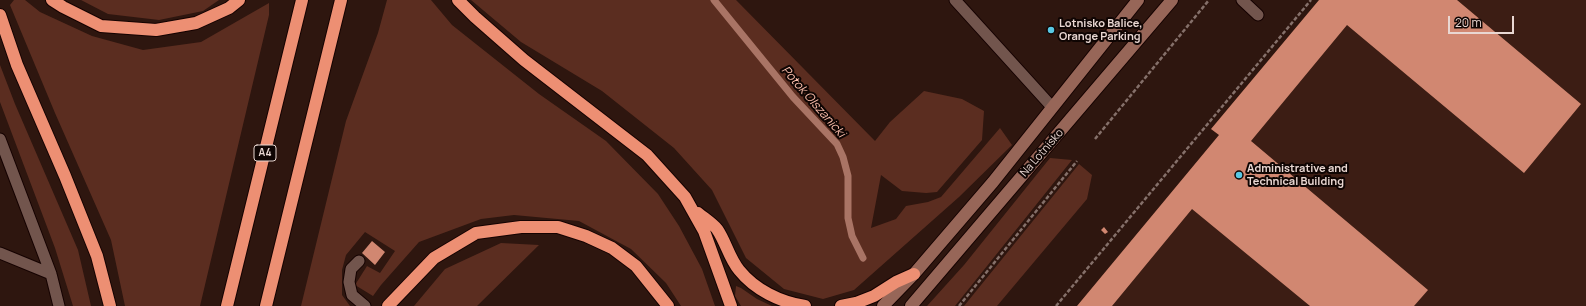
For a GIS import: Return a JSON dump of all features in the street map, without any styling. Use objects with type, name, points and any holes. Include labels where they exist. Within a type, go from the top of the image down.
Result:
[{"type":"highway","points":[[52,0],[101,26],[156,30],[196,22],[229,8],[239,0]]},
{"type":"highway","name":"A4","points":[[227,306],[302,0]]},
{"type":"highway","points":[[266,306],[341,0]]},
{"type":"highway","points":[[458,0],[524,60],[647,155],[685,197],[704,231],[731,306]]},
{"type":"highway","points":[[0,15],[17,65],[65,176],[97,256],[110,306]]},
{"type":"highway","points":[[689,205],[716,229],[738,270],[752,284],[773,297],[796,305],[805,306]]},
{"type":"highway","points":[[388,306],[434,258],[476,233],[521,227],[558,227],[586,236],[612,248],[636,266],[668,306]]},
{"type":"highway","points":[[841,306],[856,303],[874,296],[896,282],[914,274]]},
{"type":"main road","name":"Na Lotnisko","points":[[883,306],[914,274],[993,182],[1138,0]]},
{"type":"main road","name":"Na Lotnisko","points":[[911,306],[1172,0]]},
{"type":"lane","points":[[956,0],[1052,107]]},
{"type":"lane","points":[[1242,0],[1258,15]]},
{"type":"lane","points":[[0,140],[51,274],[59,306]]},
{"type":"lane","points":[[0,253],[51,274]]},
{"type":"lane","points":[[359,261],[351,269],[349,282],[352,295],[365,306]]},
{"type":"path","points":[[1095,139],[1209,0]]},
{"type":"path","points":[[1056,306],[1311,0]]},
{"type":"path","points":[[959,306],[1078,161]]},
{"type":"shaded area","points":[[14,0],[25,0],[40,12],[92,36],[143,50],[201,42],[269,3],[269,15],[200,306],[125,306],[111,240],[55,113],[10,5]]},
{"type":"shaded area","points":[[81,0],[219,0],[203,11],[159,20],[108,14]]},
{"type":"shaded area","points":[[387,0],[431,0],[452,25],[539,94],[606,141],[658,194],[679,226],[702,269],[715,306],[681,306],[666,283],[631,249],[579,221],[514,215],[481,219],[419,242],[373,296],[355,285],[367,266],[380,273],[395,251],[365,232],[346,255],[342,270],[342,295],[350,306],[301,306],[346,121],[378,33]]},
{"type":"shaded area","points":[[471,0],[736,0],[875,141],[890,122],[924,91],[962,99],[984,111],[982,140],[937,192],[926,193],[902,191],[881,175],[871,228],[896,219],[906,206],[928,202],[941,197],[1000,128],[1012,145],[959,197],[854,290],[823,299],[784,289],[746,258],[712,190],[674,148],[602,91],[521,42]]},
{"type":"shaded area","points":[[1319,0],[1586,0],[1586,306],[1077,306],[1219,135],[1211,129]]},
{"type":"shaded area","points":[[0,65],[15,104],[78,250],[91,306],[73,306],[55,248],[0,102]]},
{"type":"shaded area","points":[[1050,158],[1072,160],[955,306],[927,306],[964,265]]},
{"type":"shaded area","points":[[1079,164],[1092,175],[1087,199],[997,306],[964,306]]},
{"type":"shaded area","points":[[501,243],[539,245],[477,306],[414,306],[445,269]]},
{"type":"shaded area","points":[[736,286],[772,306],[741,306],[735,296]]},
{"type":"building","points":[[1319,0],[1457,0],[1581,104],[1524,173],[1347,25],[1251,141],[1428,290],[1414,306],[1310,306],[1192,209],[1112,306],[1077,306],[1219,135],[1211,129]]},
{"type":"building","points":[[1104,227],[1108,232],[1105,234],[1101,230]]},
{"type":"building","points":[[372,241],[385,252],[375,265],[362,253]]},
{"type":"waterway","name":"Potok Olszanicki","points":[[714,0],[793,97],[837,144],[843,157],[848,176],[848,218],[852,236],[863,258]]},
{"type":"place","name":"Lotnisko Balice, Orange Parking","points":[[1051,30]]},
{"type":"place","name":"Administrative and Technical Building","points":[[1239,175]]}]
